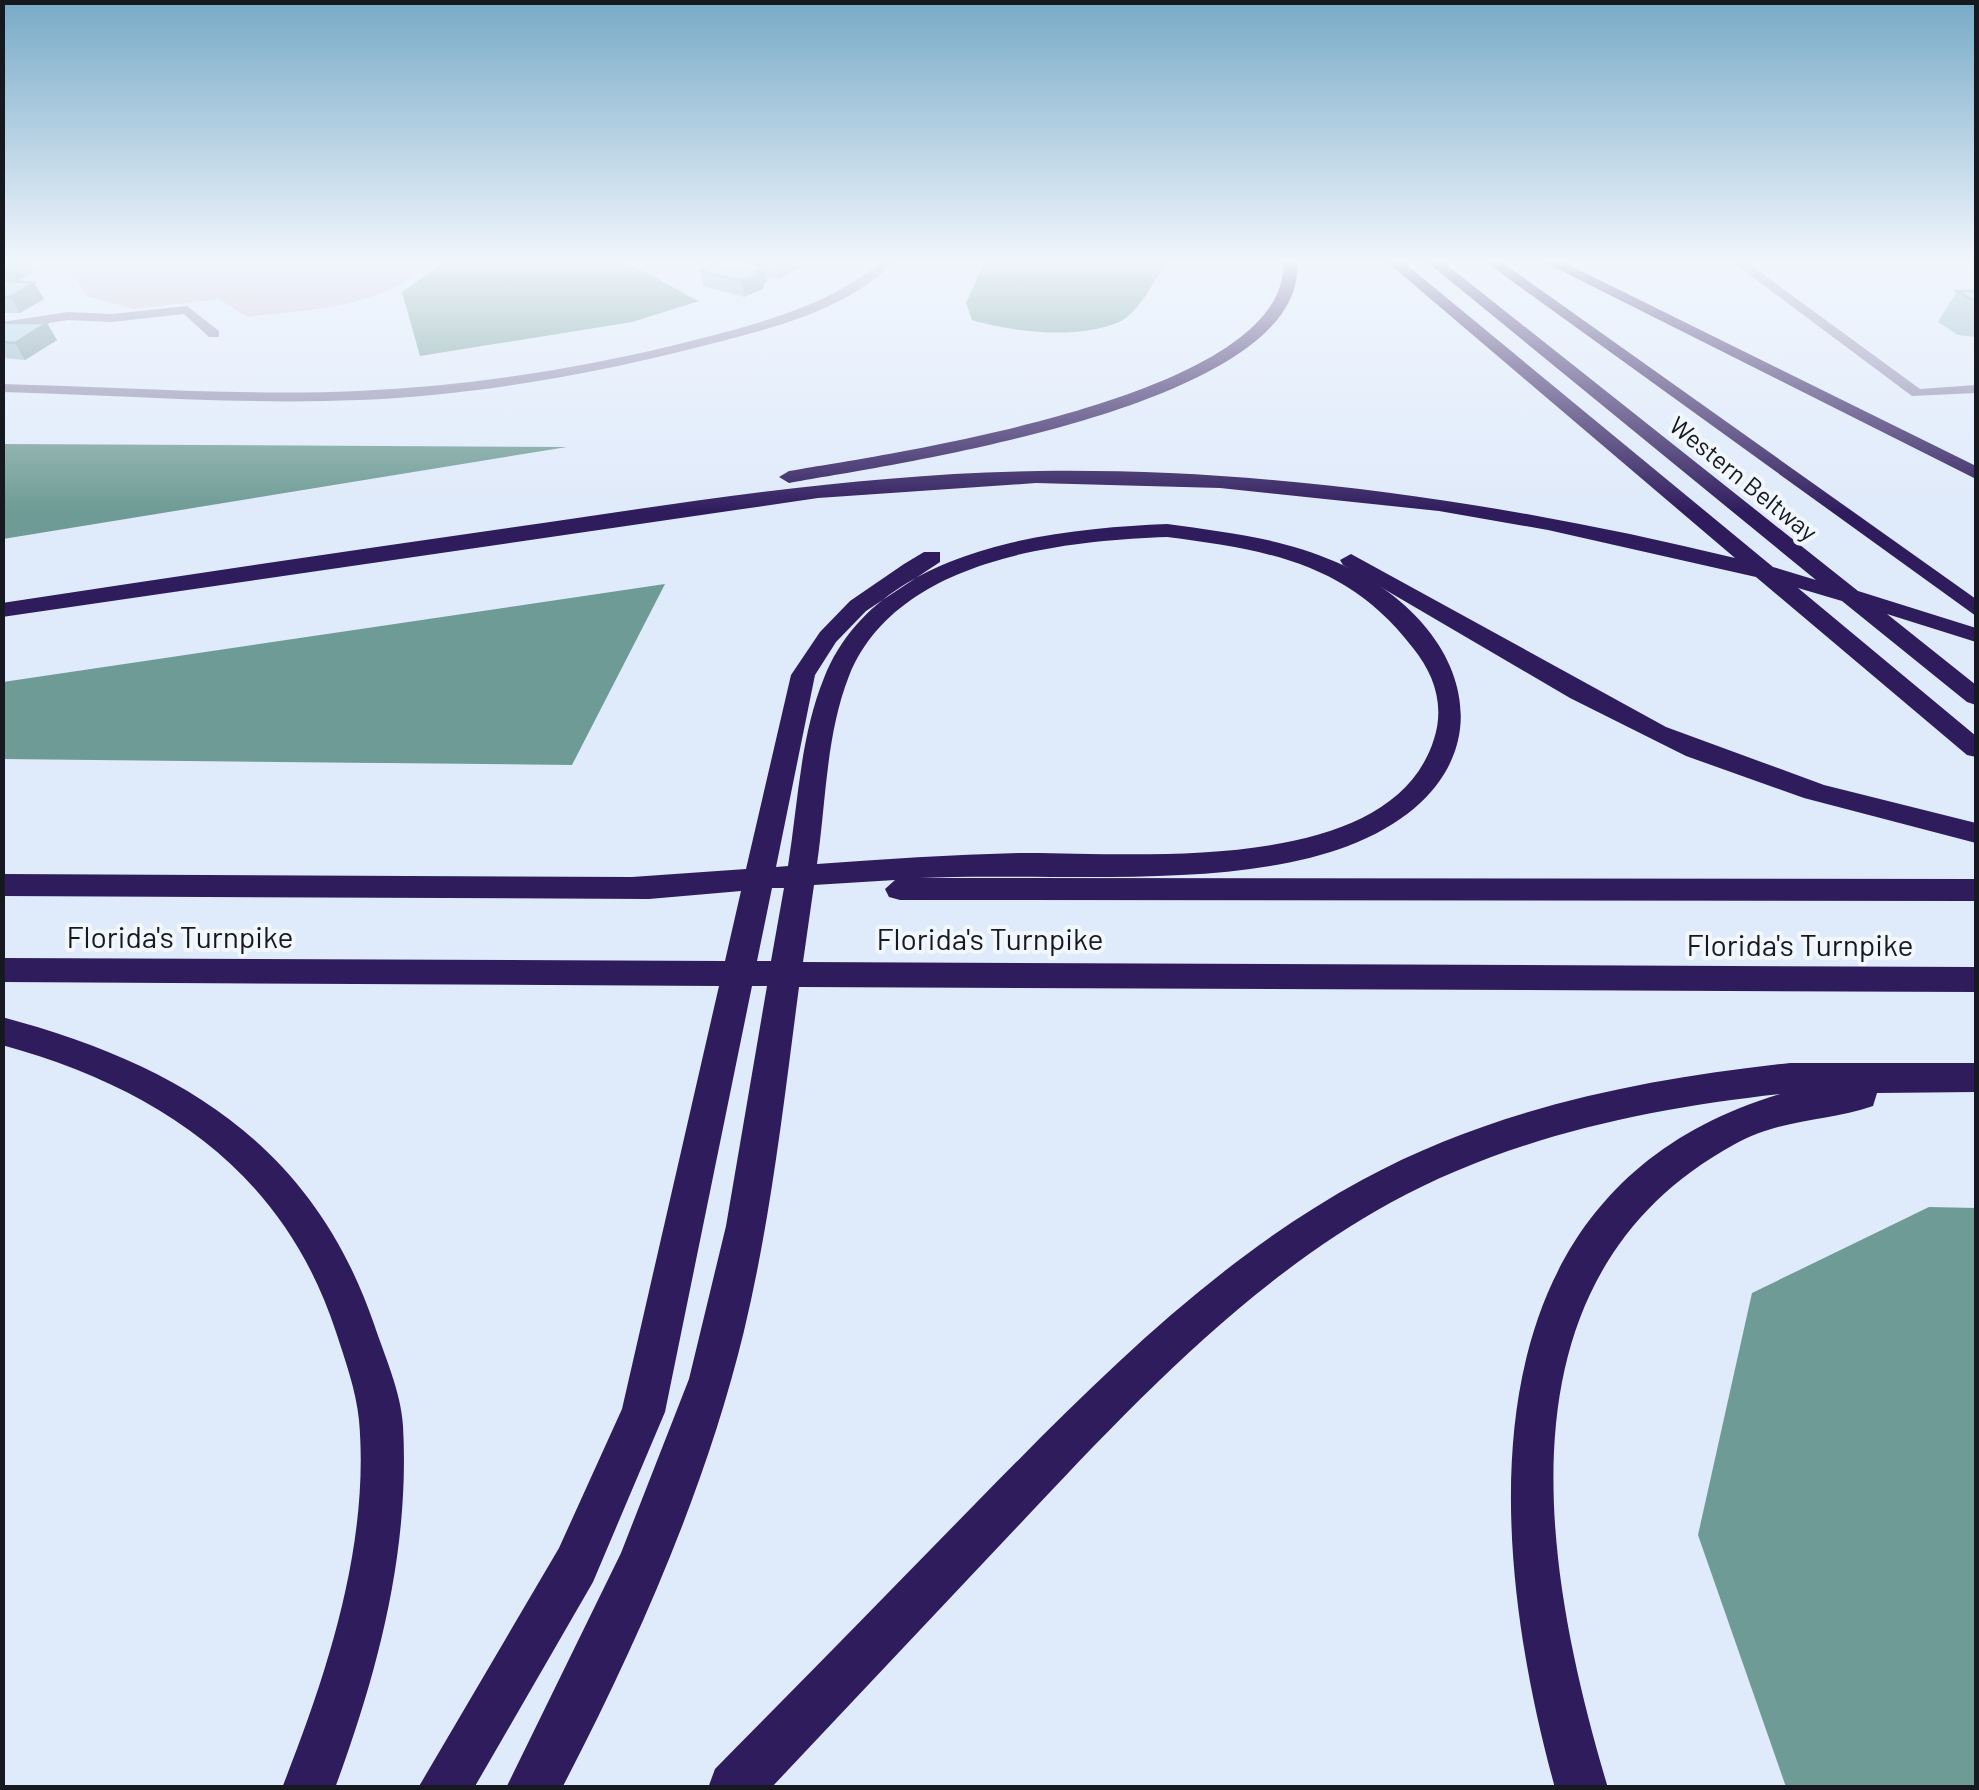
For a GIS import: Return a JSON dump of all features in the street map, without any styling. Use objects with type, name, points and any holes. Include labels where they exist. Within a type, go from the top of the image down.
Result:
[{"type":"highway","points":[[2,610],[763,489],[1030,429],[1136,397],[1232,352],[1240,345]]},
{"type":"highway","points":[[1493,345],[1976,749]]},
{"type":"highway","name":"Western Beltway","points":[[1537,345],[1976,697]]},
{"type":"highway","name":"Western Beltway","points":[[1607,345],[1976,609]]},
{"type":"highway","points":[[1717,345],[1976,473]]},
{"type":"highway","points":[[1752,362],[1976,463]]},
{"type":"highway","points":[[763,489],[1105,477],[1326,490],[1454,507],[1609,536],[1734,564],[1976,635]]},
{"type":"highway","points":[[444,1788],[576,1564],[644,1412],[802,675],[819,646],[846,614],[891,578],[972,541],[1042,524],[1126,516],[1224,523],[1312,544],[1394,582],[1532,666],[1656,732],[1778,780],[1871,809],[1976,833]]},
{"type":"highway","points":[[532,1788],[630,1590],[695,1431],[734,1283],[768,1069],[809,823],[834,679],[874,620],[911,591],[952,568],[1030,542],[1083,533],[1175,532],[1226,537],[1324,566],[1369,591],[1405,618],[1428,646],[1450,688],[1452,722],[1442,756],[1418,789],[1373,824],[1320,844],[1254,858],[1000,864],[631,888]]},
{"type":"highway","name":"Florida's Turnpike","points":[[2,885],[1976,890]]},
{"type":"highway","name":"Florida's Turnpike","points":[[2,970],[1976,980]]},
{"type":"highway","points":[[2,1032],[47,1041],[144,1077],[224,1130],[296,1206],[350,1302],[381,1423],[373,1567],[337,1716],[308,1788]]},
{"type":"highway","points":[[734,1788],[1087,1422],[1253,1270],[1363,1199],[1514,1132],[1670,1091],[1790,1078],[1976,1078]]},
{"type":"highway","points":[[1582,1788],[1548,1647],[1535,1563],[1531,1495],[1547,1351],[1575,1275],[1616,1216],[1674,1162],[1724,1129],[1771,1110],[1826,1098],[1976,1089]]},
{"type":"street","points":[[2,388],[310,397],[550,378],[687,345]]},
{"type":"street","points":[[1851,345],[1917,393],[1976,390]]},
{"type":"shaded area","points":[[417,345],[491,345],[420,356]]},
{"type":"shaded area","points":[[3,444],[567,447],[3,539]]},
{"type":"shaded area","points":[[665,584],[572,765],[3,759],[3,682]]},
{"type":"shaded area","points":[[1929,1207],[1976,1208],[1976,1787],[1786,1787],[1698,1535],[1752,1293]]}]
